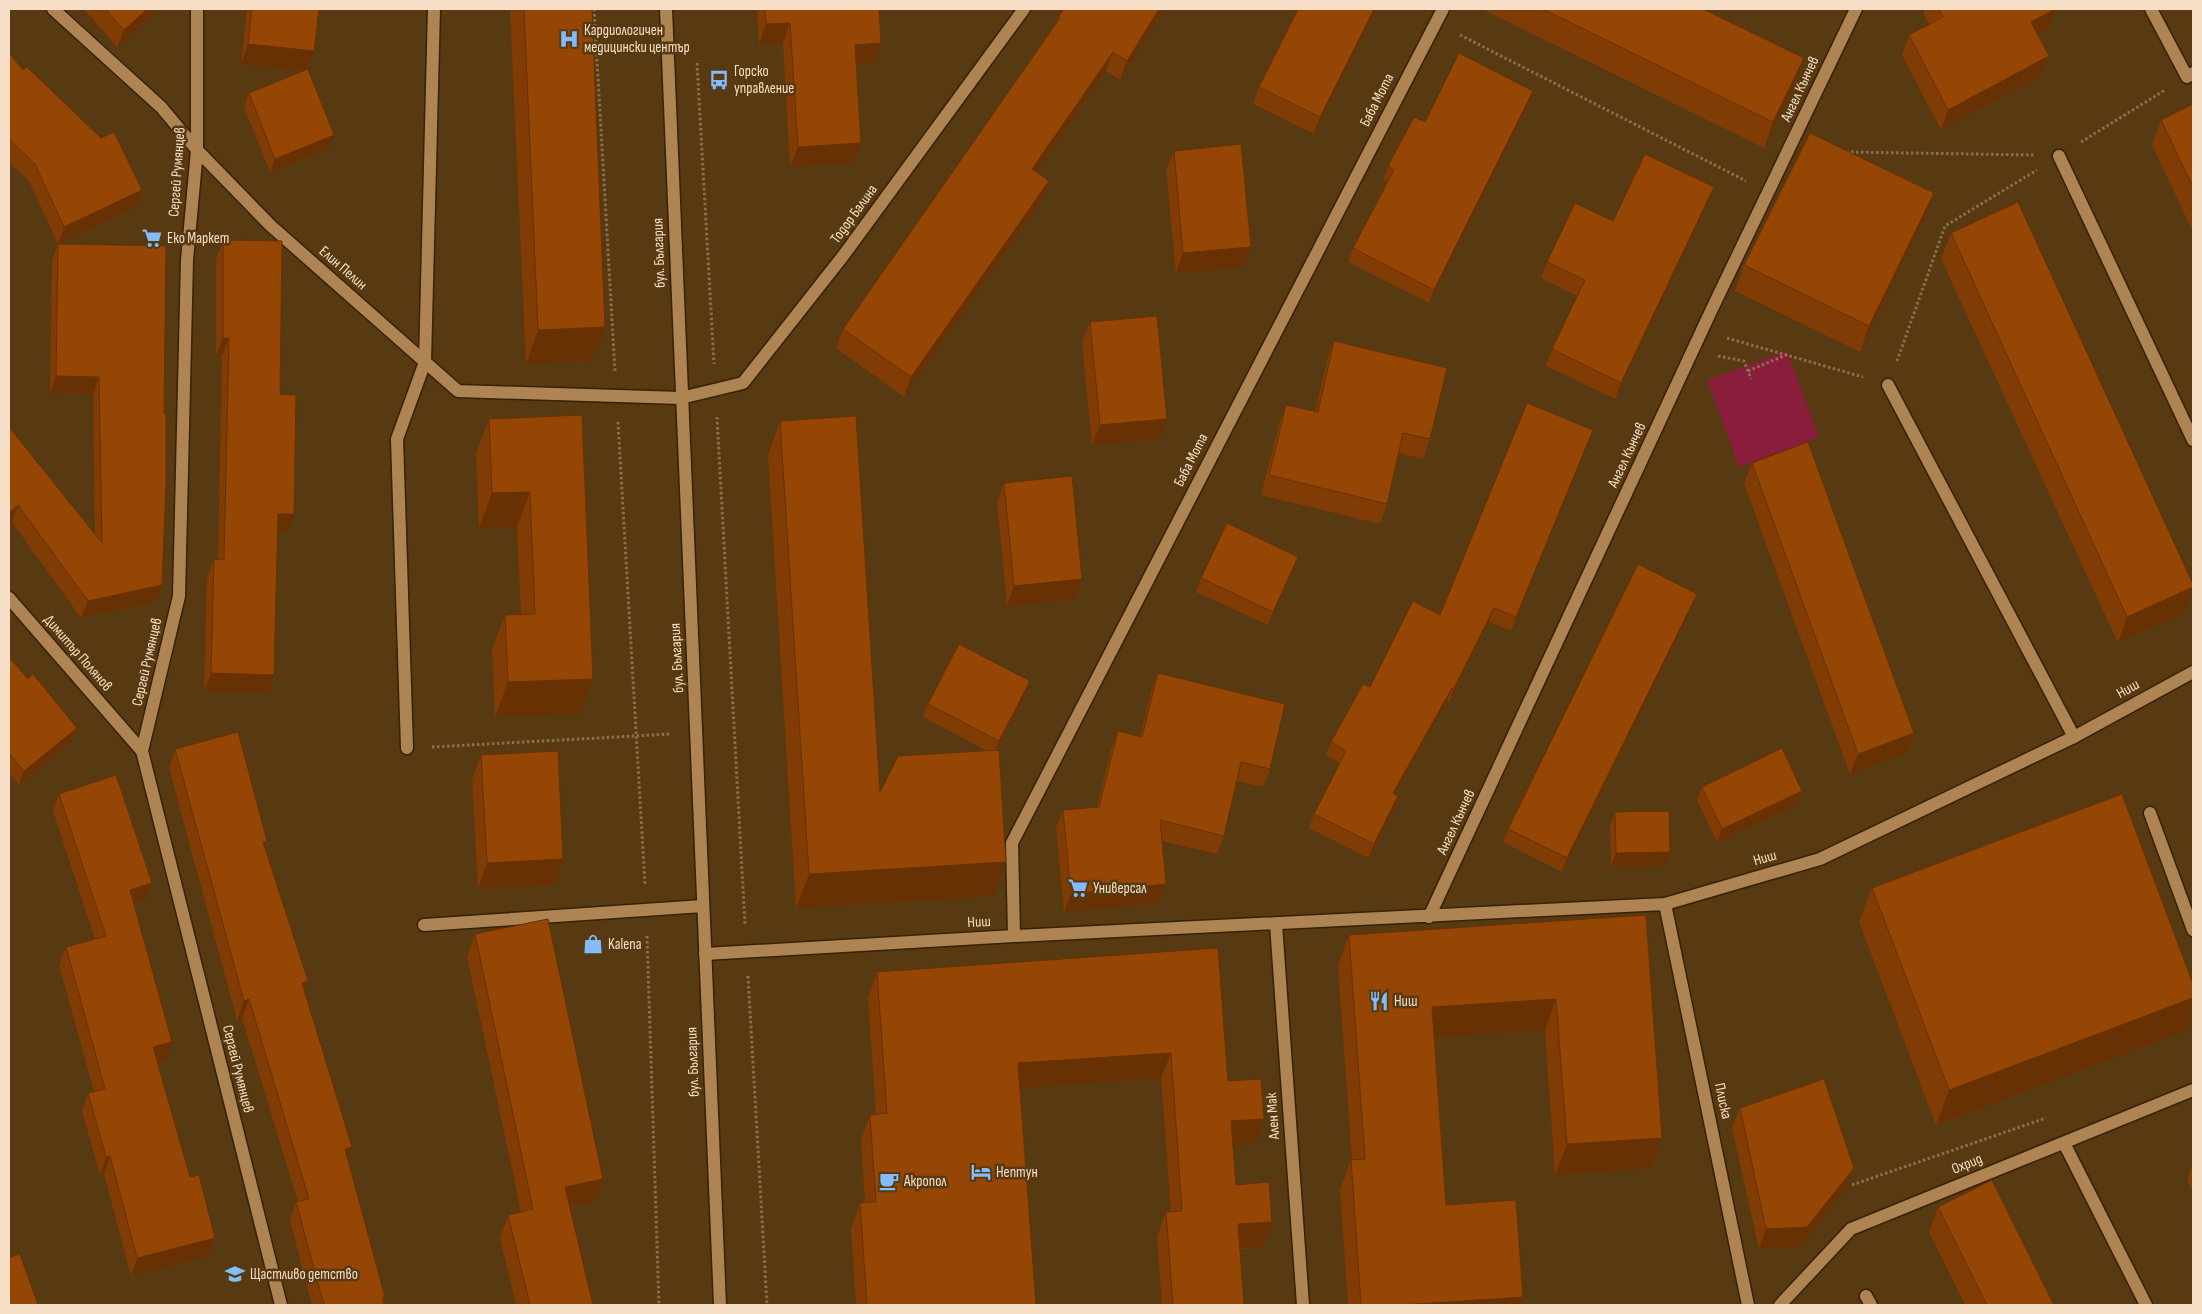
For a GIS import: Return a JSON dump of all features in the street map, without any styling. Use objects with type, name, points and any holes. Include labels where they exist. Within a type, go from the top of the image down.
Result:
[{"type":"street","name":"Елин Пелин","points":[[53,9],[161,107],[197,150],[271,226],[458,391],[681,398]]},
{"type":"street","name":"Сергей Румянцев","points":[[197,9],[197,150],[187,260],[179,596],[142,751],[281,1305]]},
{"type":"street","points":[[407,748],[397,439],[425,362],[434,9]]},
{"type":"street","name":"бул. България","points":[[666,9],[720,1305]]},
{"type":"street","name":"Тодор Балина","points":[[681,398],[743,383],[766,357],[843,256],[1024,9]]},
{"type":"street","name":"Баба Мота","points":[[1014,936],[1012,843],[1443,9]]},
{"type":"street","name":"Ангел Кънчев","points":[[1429,917],[1702,331],[1856,9]]},
{"type":"street","points":[[2151,9],[2190,75]]},
{"type":"street","points":[[2059,156],[2193,440]]},
{"type":"street","points":[[1888,385],[2074,737]]},
{"type":"street","name":"Димитър Полянов","points":[[9,598],[142,751]]},
{"type":"street","name":"Ниш","points":[[705,954],[1014,936],[1665,904],[1820,860],[2074,737],[2193,672]]},
{"type":"street","points":[[2150,813],[2193,930]]},
{"type":"street","name":"Плиска","points":[[1665,904],[1748,1305]]},
{"type":"street","points":[[424,925],[703,906]]},
{"type":"street","name":"Ален Мак","points":[[1276,924],[1303,1305]]},
{"type":"street","name":"Охрид","points":[[1780,1305],[1850,1228],[2193,1090]]},
{"type":"street","points":[[2064,1143],[2146,1305]]},
{"type":"path","points":[[594,9],[646,910],[659,1305]]},
{"type":"path","points":[[1436,23],[1769,192]]},
{"type":"path","points":[[697,58],[767,1305]]},
{"type":"path","points":[[1702,331],[1888,385],[1945,226],[2190,75]]},
{"type":"path","points":[[1839,152],[2059,156]]},
{"type":"path","points":[[1693,351],[1744,361],[1751,379]]},
{"type":"path","points":[[1748,371],[1786,355]]},
{"type":"path","points":[[407,748],[696,733]]},
{"type":"path","points":[[1852,1185],[2055,1115]]},
{"type":"shaded area","points":[[1787,351],[1819,437],[1739,467],[1707,380]]},
{"type":"building","points":[[105,9],[147,9],[124,30]]},
{"type":"building","points":[[252,9],[319,9],[314,51],[248,44]]},
{"type":"building","points":[[524,9],[592,9],[605,327],[538,330]]},
{"type":"building","points":[[765,9],[879,9],[881,43],[855,45],[861,143],[798,147],[790,23],[766,24]]},
{"type":"building","points":[[1064,9],[1159,9],[1127,61],[1113,52],[1032,169],[1049,181],[911,377],[843,329],[1060,18],[1058,17]]},
{"type":"building","points":[[1298,9],[1374,9],[1320,117],[1259,87]]},
{"type":"building","points":[[1543,9],[1703,9],[1804,58],[1773,122]]},
{"type":"building","points":[[1939,9],[2055,9],[2031,22],[2049,56],[1948,110],[1909,35],[1943,17]]},
{"type":"building","points":[[9,53],[23,70],[27,67],[101,138],[114,132],[142,190],[64,227],[35,164],[9,139]]},
{"type":"building","points":[[1459,53],[1533,91],[1434,290],[1353,248],[1394,170],[1388,166],[1414,117],[1425,122]]},
{"type":"building","points":[[308,69],[334,135],[275,159],[249,93]]},
{"type":"building","points":[[2193,104],[2193,187],[2161,120]]},
{"type":"building","points":[[1810,133],[1934,193],[1869,326],[1744,265]]},
{"type":"building","points":[[1241,144],[1251,247],[1183,253],[1174,151]]},
{"type":"building","points":[[1645,154],[1714,187],[1621,383],[1552,349],[1585,280],[1547,262],[1575,203],[1613,221]]},
{"type":"building","points":[[2018,202],[2193,584],[2193,587],[2127,617],[1951,233]]},
{"type":"building","points":[[223,240],[282,241],[280,394],[296,395],[294,514],[278,514],[274,675],[211,673],[214,559],[224,560],[229,338],[223,338]]},
{"type":"building","points":[[58,244],[166,246],[164,413],[166,413],[166,485],[162,585],[88,601],[18,505],[9,513],[9,427],[102,543],[99,377],[56,376]]},
{"type":"building","points":[[1157,316],[1167,419],[1100,425],[1090,322]]},
{"type":"building","points":[[1334,341],[1447,368],[1430,439],[1403,433],[1387,504],[1269,475],[1286,405],[1318,412]]},
{"type":"building","points":[[1527,403],[1593,430],[1516,617],[1494,608],[1454,688],[1452,688],[1393,793],[1398,796],[1374,844],[1314,814],[1346,751],[1331,742],[1363,684],[1370,687],[1413,601],[1440,615]]},
{"type":"building","points":[[582,415],[593,679],[508,682],[505,615],[535,614],[530,492],[492,493],[489,419]]},
{"type":"building","points":[[856,416],[880,792],[898,756],[999,750],[1006,862],[809,874],[780,421]]},
{"type":"building","points":[[1808,442],[1914,733],[1858,754],[1752,463]]},
{"type":"building","points":[[1072,476],[1082,579],[1014,586],[1004,483]]},
{"type":"building","points":[[1227,523],[1298,557],[1273,612],[1201,578]]},
{"type":"building","points":[[1638,564],[1697,594],[1567,858],[1508,829]]},
{"type":"building","points":[[959,644],[1030,681],[999,741],[928,704]]},
{"type":"building","points":[[9,657],[28,679],[33,674],[77,728],[24,771],[9,753]]},
{"type":"building","points":[[1158,673],[1285,704],[1270,769],[1241,762],[1224,836],[1160,820],[1166,884],[1071,894],[1063,810],[1099,807],[1118,731],[1142,737]]},
{"type":"building","points":[[238,732],[267,841],[263,842],[308,981],[302,983],[352,1147],[345,1149],[385,1297],[382,1298],[384,1305],[324,1305],[296,1202],[309,1199],[249,999],[244,1001],[175,749]]},
{"type":"building","points":[[1782,748],[1802,791],[1722,829],[1702,787]]},
{"type":"building","points":[[558,751],[563,859],[487,863],[481,755]]},
{"type":"building","points":[[116,775],[152,883],[130,890],[172,1042],[153,1047],[190,1177],[199,1175],[215,1238],[137,1258],[110,1156],[106,1157],[88,1093],[105,1089],[66,947],[106,936],[59,794]]},
{"type":"building","points":[[2122,794],[2193,984],[2193,998],[1949,1090],[1872,888]]},
{"type":"building","points":[[1669,811],[1670,852],[1616,853],[1615,812]]},
{"type":"building","points":[[1646,915],[1662,1138],[1567,1144],[1556,999],[1432,1007],[1446,1205],[1516,1200],[1523,1297],[1402,1305],[1361,1305],[1351,1160],[1365,1159],[1349,935]]},
{"type":"building","points":[[548,919],[603,1179],[565,1187],[593,1305],[530,1305],[508,1215],[533,1209],[475,934]]},
{"type":"building","points":[[1218,948],[1228,1081],[1261,1079],[1264,1119],[1231,1121],[1236,1185],[1269,1182],[1272,1222],[1238,1224],[1244,1305],[1173,1305],[1166,1212],[1182,1211],[1171,1053],[1018,1063],[1036,1305],[867,1305],[860,1203],[876,1202],[870,1115],[887,1113],[877,972]]},
{"type":"building","points":[[1824,1079],[1854,1168],[1807,1227],[1766,1229],[1740,1108]]},
{"type":"building","points":[[1992,1180],[2054,1305],[1987,1305],[1938,1207]]},
{"type":"building","points":[[20,1254],[38,1305],[9,1305],[9,1258]]},
{"type":"place","name":"Кардиологичен медицински център","points":[[569,39]]},
{"type":"place","name":"Горско управление","points":[[719,80]]},
{"type":"place","name":"Еко Маркет","points":[[152,238]]},
{"type":"place","name":"Универсал","points":[[1078,888]]},
{"type":"place","name":"Kalena","points":[[593,944]]},
{"type":"place","name":"Ниш","points":[[1379,1001]]},
{"type":"place","name":"Нептун","points":[[981,1172]]},
{"type":"place","name":"Акропол","points":[[889,1181]]},
{"type":"place","name":"Щастливо детство","points":[[235,1274]]}]
